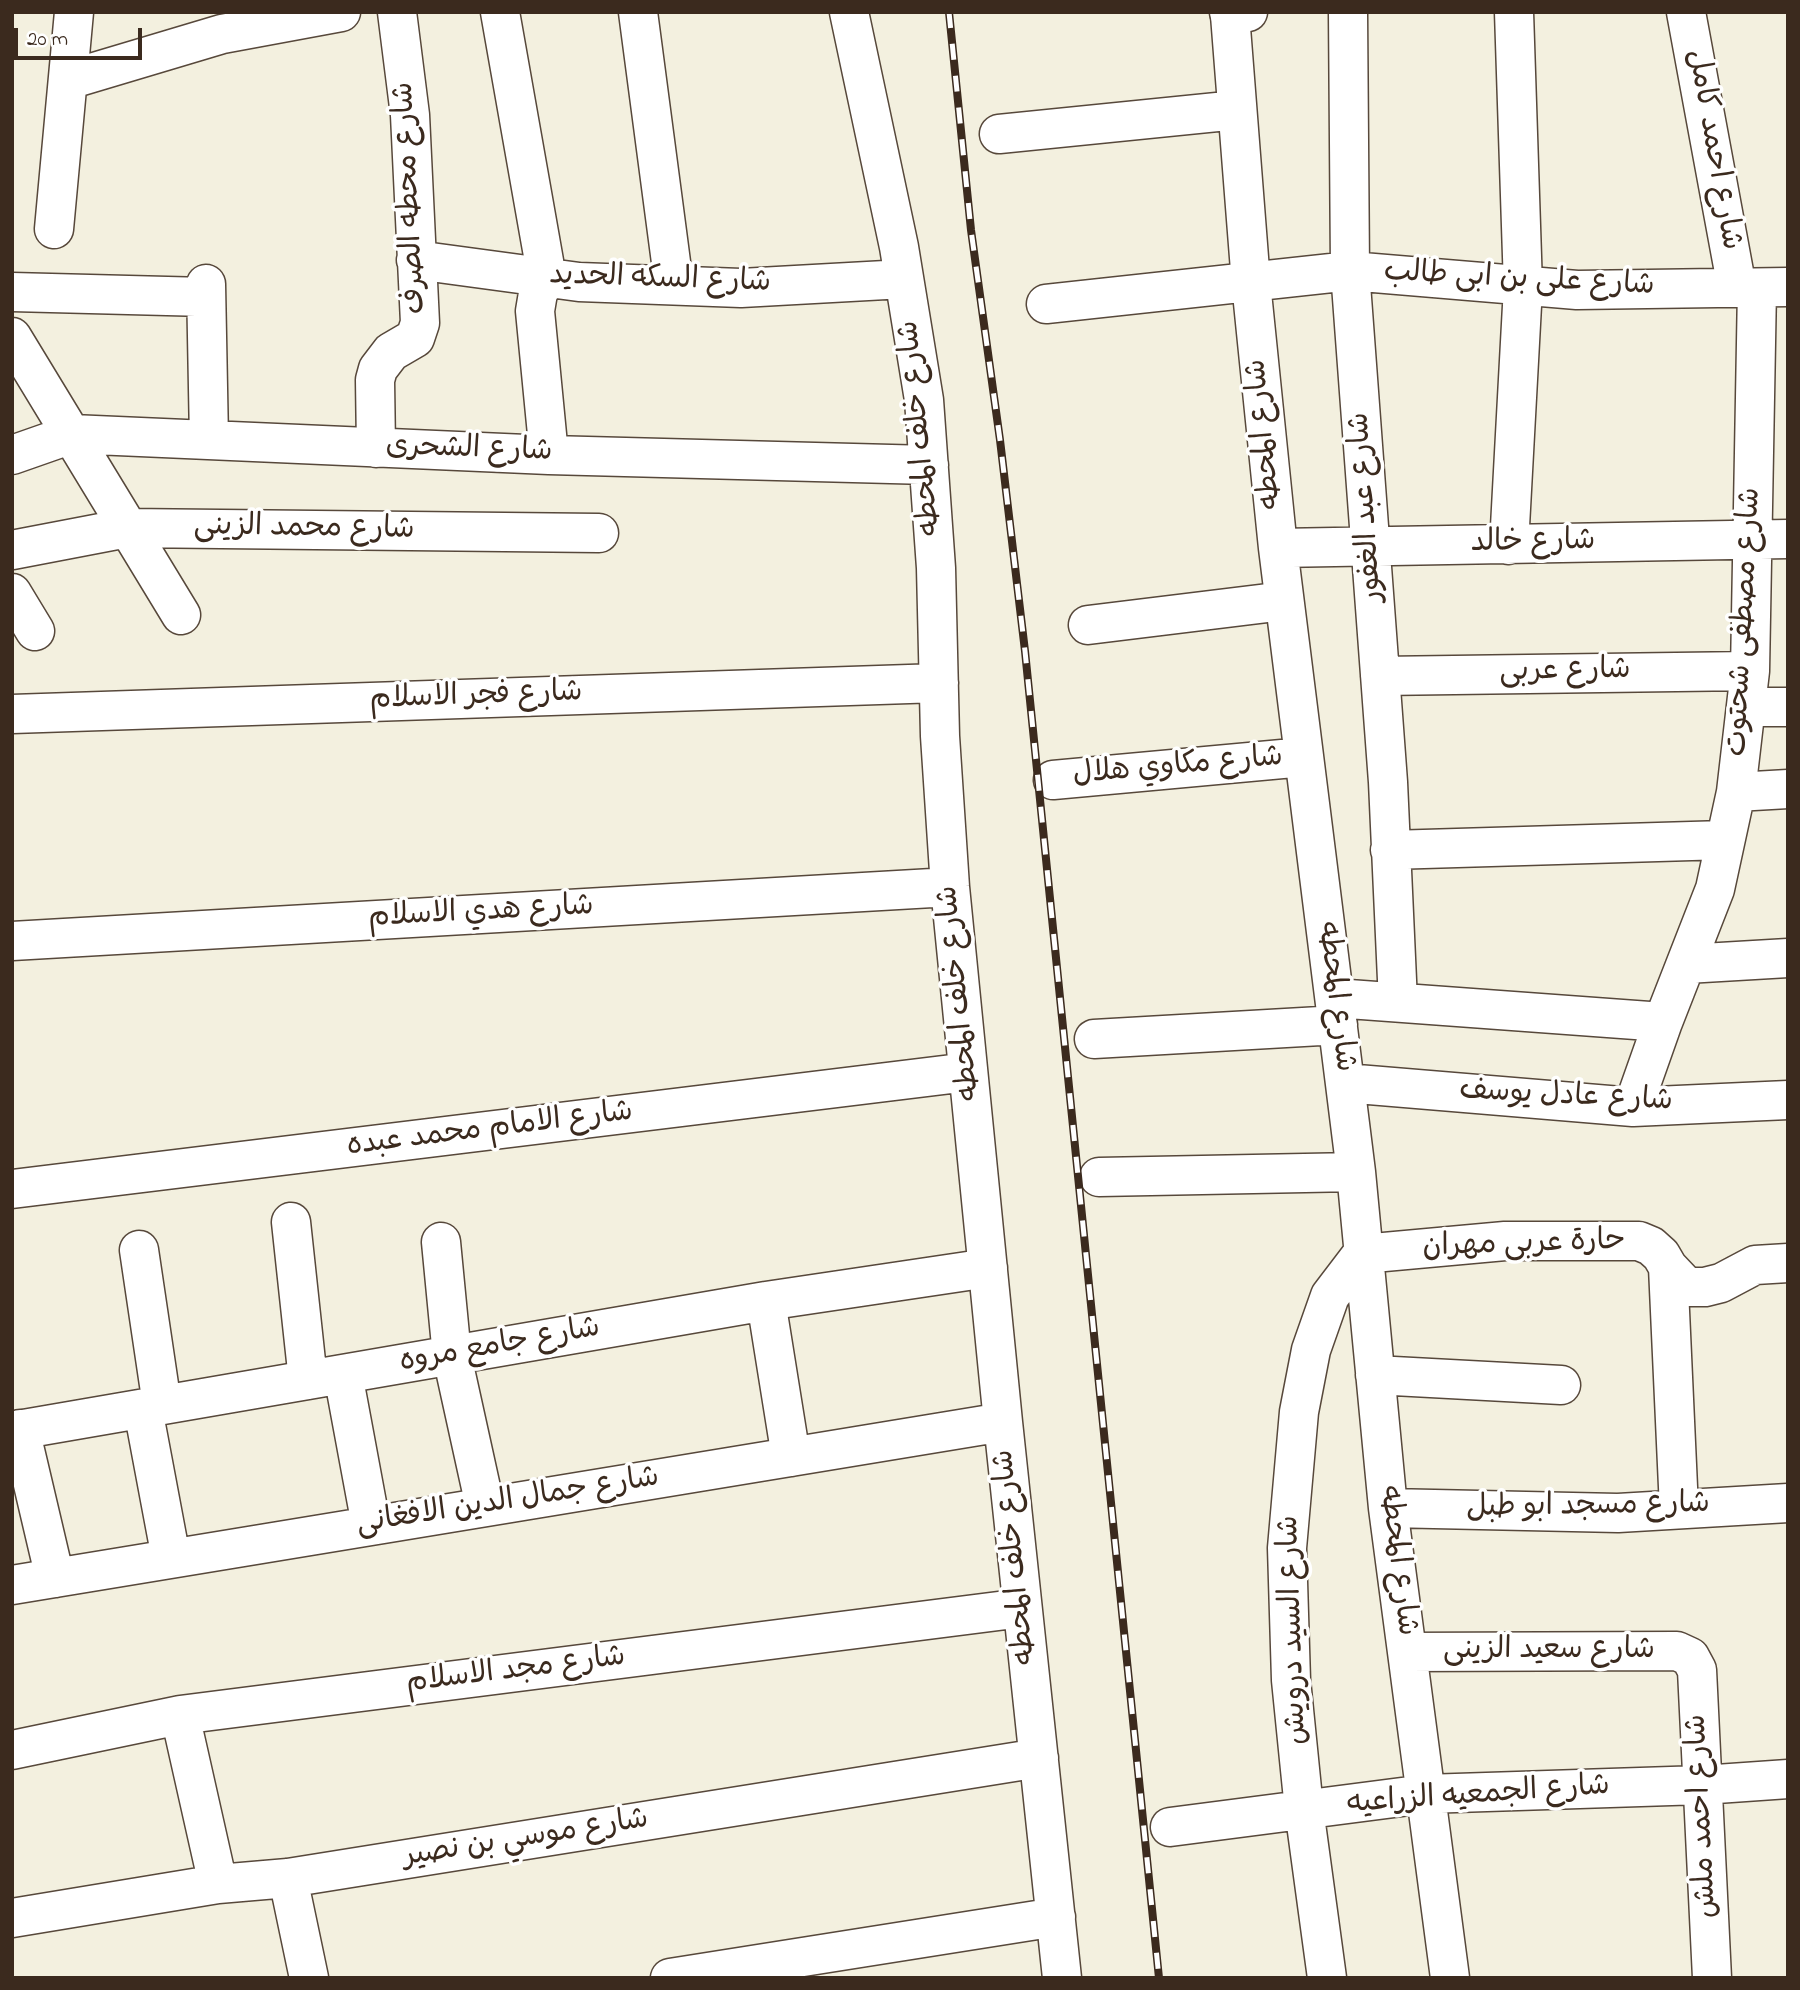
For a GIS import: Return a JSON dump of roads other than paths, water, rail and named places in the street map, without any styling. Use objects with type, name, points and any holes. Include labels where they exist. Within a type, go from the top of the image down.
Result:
[{"type":"street","points":[[54,229],[74,12]]},
{"type":"street","points":[[68,80],[222,34],[341,12]]},
{"type":"street","name":"شارع محطه الصرف","points":[[376,447],[377,369],[391,352],[415,338],[420,323],[410,115],[397,12]]},
{"type":"street","points":[[500,12],[547,278],[538,293],[535,311],[549,454]]},
{"type":"street","points":[[638,12],[674,285]]},
{"type":"street","name":"شارع خلف المحطه","points":[[849,12],[904,279],[923,400],[936,568],[940,736],[950,887],[1062,1978]]},
{"type":"street","name":"شارع عبد الغفور","points":[[1348,12],[1350,271],[1380,676],[1398,1002]]},
{"type":"street","points":[[1509,545],[1523,287],[1514,12]]},
{"type":"street","name":"شارع احمد كامل","points":[[1686,12],[1761,288]]},
{"type":"street","name":"شارع المحطه","points":[[1236,13],[1237,110],[1251,283],[1278,548],[1356,1172],[1388,1508],[1450,1978]]},
{"type":"street","points":[[999,134],[1237,110]]},
{"type":"street","name":"شارع السكه الحديد","points":[[416,260],[579,282],[741,288],[904,279]]},
{"type":"street","name":"شارع على بن ابى طالب","points":[[1045,304],[1350,271],[1577,290],[1761,288]]},
{"type":"street","name":"شارع مصطفى شحتوت","points":[[1633,1107],[1715,890],[1736,792],[1770,540],[1761,288]]},
{"type":"street","points":[[12,292],[206,291],[209,440]]},
{"type":"street","points":[[12,337],[181,615]]},
{"type":"street","name":"شارع الشحرى","points":[[12,455],[72,434],[549,454],[929,465]]},
{"type":"street","name":"شارع محمد الزينى","points":[[12,550],[127,528],[598,533]]},
{"type":"street","name":"شارع خالد","points":[[1278,548],[1770,540]]},
{"type":"street","points":[[12,593],[35,631]]},
{"type":"street","points":[[1088,625],[1284,601]]},
{"type":"street","name":"شارع عربى","points":[[1380,676],[1748,689],[1788,707]]},
{"type":"street","name":"شارع فجر الاسلام","points":[[12,714],[939,683]]},
{"type":"street","name":"شارع مكاوي هلال","points":[[1053,780],[1304,757]]},
{"type":"street","points":[[1736,792],[1788,789]]},
{"type":"street","points":[[1390,849],[1726,840]]},
{"type":"street","name":"شارع هدي الاسلام","points":[[12,941],[950,887]]},
{"type":"street","points":[[1686,964],[1788,958]]},
{"type":"street","points":[[1094,1039],[1336,1012],[1398,1002],[1663,1022]]},
{"type":"street","name":"شارع الامام محمد عبده","points":[[12,1189],[968,1072]]},
{"type":"street","name":"شارع عادل يوسف","points":[[1345,1083],[1633,1107],[1788,1100]]},
{"type":"street","points":[[1099,1177],[1356,1172]]},
{"type":"street","points":[[291,1222],[326,1377],[371,1525]]},
{"type":"street","name":"حارة عربى مهران","points":[[1362,1254],[1505,1241],[1639,1241],[1651,1246],[1661,1255],[1688,1287],[1721,1283],[1755,1265],[1788,1263]]},
{"type":"street","points":[[441,1242],[452,1356],[485,1506]]},
{"type":"street","points":[[139,1250],[153,1407],[171,1558]]},
{"type":"street","name":"شارع السيد درويش","points":[[1327,1978],[1304,1809],[1291,1680],[1286,1548],[1299,1412],[1311,1350],[1330,1296],[1362,1254]]},
{"type":"street","points":[[1668,1266],[1679,1509]]},
{"type":"street","name":"شارع جامع مروه","points":[[16,1430],[766,1301],[988,1268]]},
{"type":"street","points":[[766,1301],[791,1457]]},
{"type":"street","points":[[1375,1375],[1561,1385]]},
{"type":"street","name":"شارع جمال الدين الافغانى","points":[[12,1585],[1003,1422]]},
{"type":"street","points":[[16,1430],[55,1578]]},
{"type":"street","name":"شارع مسجد ابو طبل","points":[[1388,1508],[1618,1513],[1788,1503]]},
{"type":"street","name":"شارع مجد الاسلام","points":[[12,1750],[180,1715],[1022,1608]]},
{"type":"street","name":"شارع سعيد الزينى","points":[[1407,1652],[1677,1651],[1690,1657]]},
{"type":"street","name":"شارع احمد ملش","points":[[1690,1657],[1697,1670],[1712,1978]]},
{"type":"street","points":[[180,1715],[218,1884]]},
{"type":"street","name":"شارع موسي بن نصير","points":[[12,1918],[218,1884],[288,1878],[1039,1758]]},
{"type":"street","name":"شارع الجمعيه الزراعيه","points":[[1170,1827],[1425,1794],[1702,1785],[1788,1779]]},
{"type":"street","points":[[288,1878],[309,1978]]},
{"type":"street","points":[[670,1978],[1056,1917]]},
{"type":"railway","points":[[949,12],[971,230],[1025,651],[1159,1978]]}]
